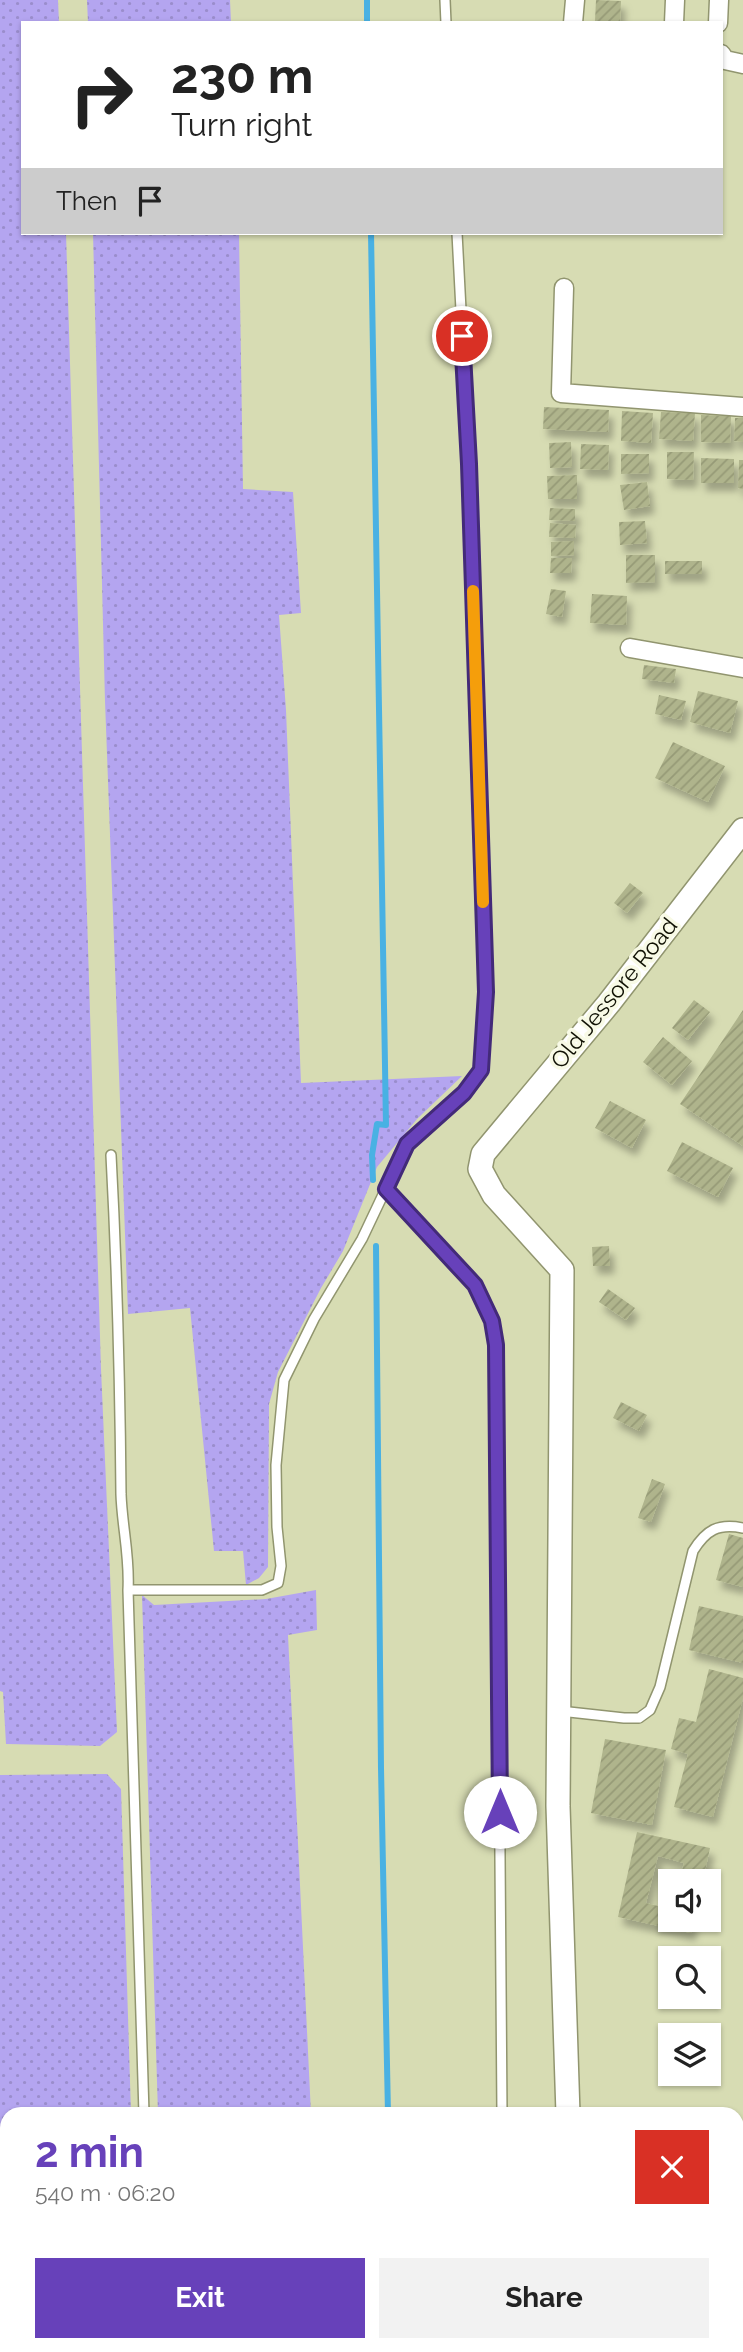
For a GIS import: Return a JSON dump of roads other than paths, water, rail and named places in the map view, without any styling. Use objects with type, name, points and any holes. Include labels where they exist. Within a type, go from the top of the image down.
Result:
[{"type":"street","points":[[573,21],[575,0]]},
{"type":"street","points":[[674,21],[675,0]]},
{"type":"street","points":[[718,21],[719,0]]},
{"type":"street","points":[[723,57],[725,60],[743,64]]},
{"type":"street","points":[[564,288],[561,393],[743,407]]},
{"type":"street","points":[[630,648],[743,668]]},
{"type":"street","name":"Old Jessore Road","points":[[558,1711],[562,1270],[494,1195],[480,1169],[483,1154],[610,1003],[743,830]]},
{"type":"street","points":[[558,1711],[558,1806],[568,2107]]},
{"type":"lane","points":[[445,0],[446,21]]},
{"type":"lane","points":[[128,1590],[262,1590],[278,1583],[281,1566],[276,1465],[284,1380],[314,1319],[362,1239],[407,1144],[464,1093],[481,1070],[486,992],[469,464],[457,235]]},
{"type":"lane","points":[[111,1155],[118,1301],[121,1501],[129,1567],[144,2107]]},
{"type":"lane","points":[[386,1189],[475,1285],[492,1321],[496,1345],[502,2107]]},
{"type":"lane","points":[[558,1711],[639,1718],[650,1710],[660,1687],[693,1551],[702,1537],[713,1529],[743,1528]]},
{"type":"waterway","points":[[367,0],[367,21]]},
{"type":"waterway","points":[[371,235],[386,1125],[377,1124],[372,1155],[373,1180]]},
{"type":"waterway","points":[[376,1246],[381,1768],[388,2107]]}]
